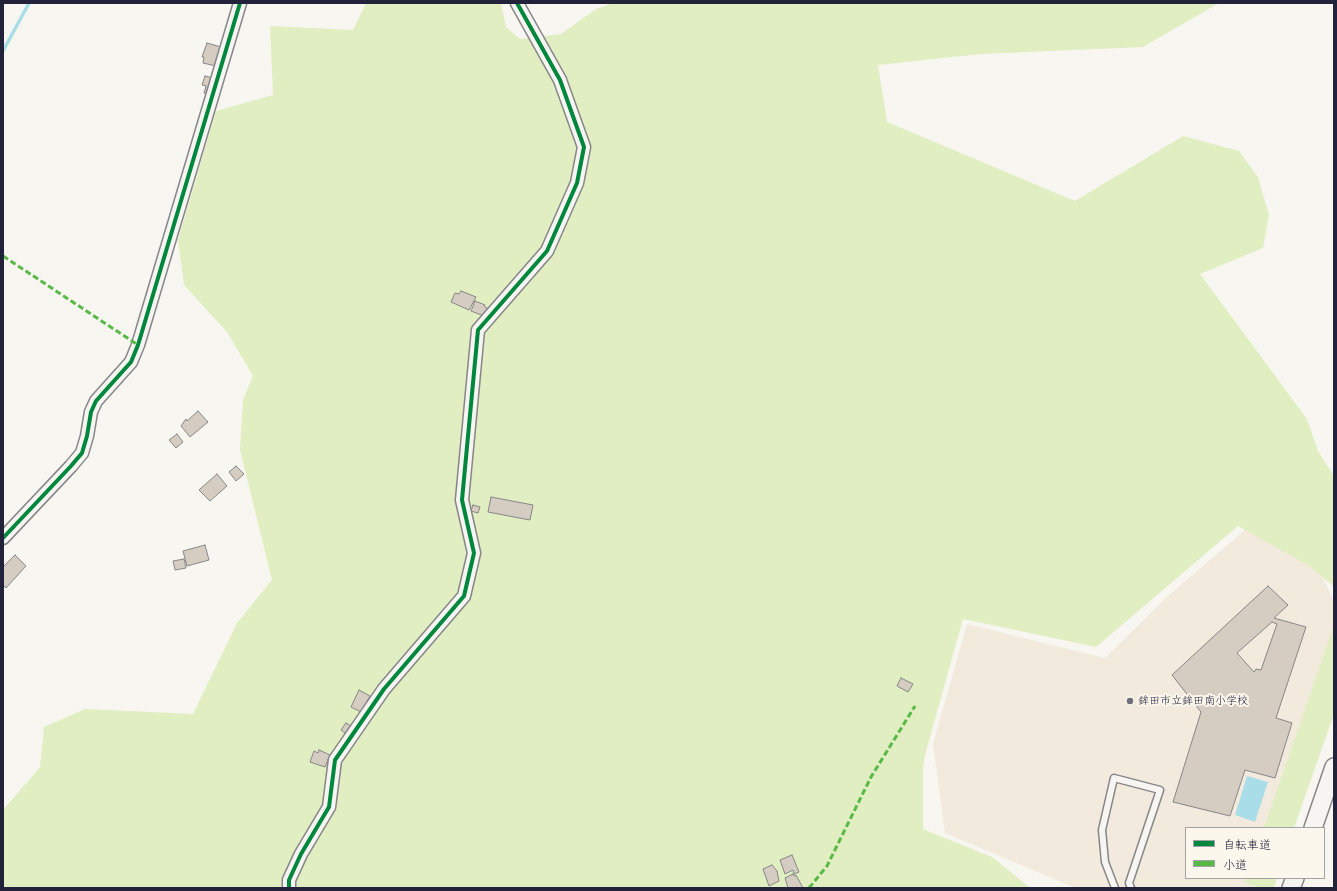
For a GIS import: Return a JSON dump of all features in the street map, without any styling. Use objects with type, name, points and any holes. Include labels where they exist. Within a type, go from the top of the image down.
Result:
[{"type":"main road","points":[[1313,827],[1334,767]]},
{"type":"street","points":[[3,538],[82,453],[88,436],[91,412],[96,401],[131,362],[138,345],[240,3]]},
{"type":"street","points":[[289,888],[289,880],[301,854],[329,807],[335,760],[384,689],[464,596],[474,553],[462,500],[478,330],[547,251],[577,183],[584,147],[560,80],[517,3]]},
{"type":"lane","points":[[1116,888],[1105,862],[1102,830],[1114,778],[1160,790],[1129,883],[1130,888]]},
{"type":"shaded area","name":"鉾田市立鉾田南小学校","points":[[1245,530],[1310,549],[1334,602],[1334,641],[1272,827],[1185,827],[1185,879],[1256,879],[1253,888],[1075,888],[945,833],[933,744],[967,624],[1105,658],[1169,595]]},
{"type":"green space","points":[[366,3],[501,3],[506,27],[520,39],[561,34],[596,9],[613,3],[1219,3],[1143,47],[981,54],[878,65],[887,122],[1075,201],[1183,136],[1239,151],[1258,177],[1269,215],[1263,248],[1200,274],[1307,419],[1318,451],[1334,476],[1334,587],[1311,567],[1238,526],[1096,647],[963,619],[925,755],[923,768],[923,829],[992,857],[1029,887],[1034,888],[3,888],[3,810],[40,767],[44,727],[85,709],[193,714],[237,623],[272,580],[240,450],[243,400],[253,376],[227,332],[184,285],[178,240],[216,111],[273,95],[270,26],[353,30]]},
{"type":"green space","points":[[1334,625],[1334,714],[1294,827],[1264,827]]},
{"type":"green space","points":[[1246,879],[1277,879],[1274,888],[1259,888],[1245,882]]},
{"type":"water","points":[[1247,776],[1268,782],[1255,822],[1235,815]]},
{"type":"building","points":[[207,43],[221,47],[216,66],[203,63],[204,57],[202,57]]},
{"type":"building","points":[[205,76],[213,78],[209,94],[204,93],[206,86],[202,85]]},
{"type":"building","points":[[461,291],[476,297],[469,310],[451,302],[455,293],[459,294]]},
{"type":"building","points":[[475,301],[485,305],[484,306],[487,308],[484,316],[471,311]]},
{"type":"building","points":[[198,411],[208,422],[190,437],[181,426],[186,419],[187,421]]},
{"type":"building","points":[[177,434],[183,442],[176,448],[169,440]]},
{"type":"building","points":[[236,466],[244,474],[236,481],[229,472]]},
{"type":"building","points":[[217,474],[227,486],[210,501],[199,490]]},
{"type":"building","points":[[491,497],[533,505],[530,520],[488,512]]},
{"type":"building","points":[[473,505],[480,507],[478,513],[471,511]]},
{"type":"building","points":[[205,545],[209,560],[187,566],[183,551]]},
{"type":"building","points":[[15,555],[26,566],[6,588],[3,585],[3,567]]},
{"type":"building","points":[[184,559],[186,568],[175,570],[173,561]]},
{"type":"building","points":[[1268,586],[1288,605],[1274,618],[1306,627],[1276,718],[1292,723],[1275,778],[1245,770],[1230,816],[1173,802],[1201,712],[1172,675]],"holes":[[[1272,622],[1277,624],[1261,670],[1256,669],[1254,672],[1237,653]]]},
{"type":"building","points":[[901,678],[913,684],[908,692],[897,686]]},
{"type":"building","points":[[359,690],[370,696],[361,712],[351,707]]},
{"type":"building","points":[[346,723],[351,726],[345,733],[341,730]]},
{"type":"building","points":[[319,750],[330,755],[325,767],[310,762],[314,751],[318,753]]},
{"type":"building","points":[[792,855],[799,872],[794,874],[793,870],[785,874],[780,860]]},
{"type":"building","points":[[772,865],[777,871],[779,881],[769,886],[763,869]]},
{"type":"building","points":[[793,874],[794,876],[796,875],[803,888],[788,888],[785,878]]},
{"type":"waterway","points":[[3,51],[29,3]]},
{"type":"marked path","points":[[3,256],[138,345]]},
{"type":"marked path","points":[[809,888],[827,866],[871,777],[915,706]]},
{"type":"cycle path","points":[[3,538],[82,453],[87,436],[91,412],[96,401],[131,362],[138,345],[240,3]]},
{"type":"cycle path","points":[[289,888],[289,880],[301,854],[329,807],[335,760],[384,689],[464,596],[474,553],[462,500],[478,330],[547,251],[577,183],[584,147],[560,80],[517,3]]},
{"type":"place","name":"鉾田市立鉾田南小学校","points":[[1130,701]]}]
